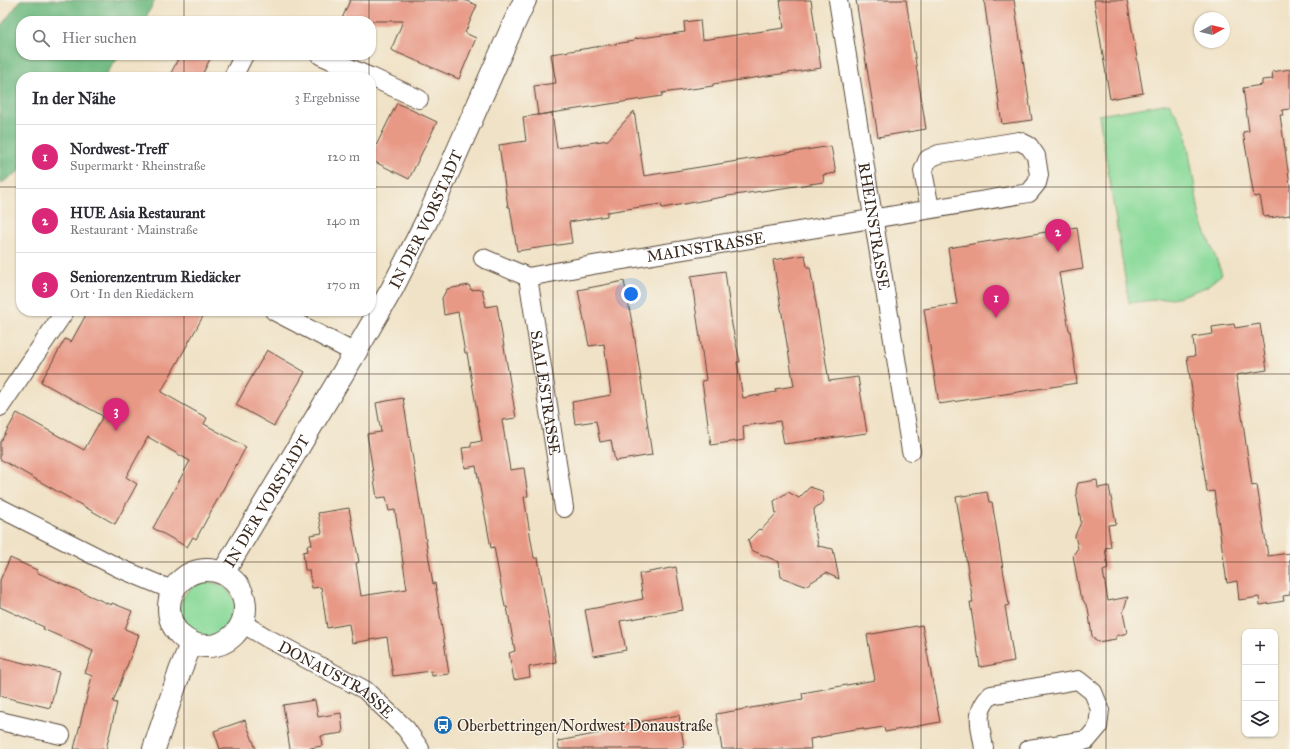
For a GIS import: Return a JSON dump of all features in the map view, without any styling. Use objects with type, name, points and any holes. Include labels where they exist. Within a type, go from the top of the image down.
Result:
[{"type":"street","name":"IN DER VORSTADT","points":[[223,573],[392,289],[427,220],[525,0]]},
{"type":"street","name":"RHEINSTRASSE","points":[[838,0],[911,451]]},
{"type":"street","points":[[236,72],[242,60]]},
{"type":"street","points":[[332,60],[359,72]]},
{"type":"street","points":[[376,79],[419,99]]},
{"type":"street","name":"MAINSTRASSE","points":[[528,277],[1029,193],[1037,183],[1039,176],[1036,156],[1029,146],[1020,140],[939,154],[928,159],[923,171],[930,209]]},
{"type":"street","points":[[483,258],[528,277]]},
{"type":"street","name":"SAALESTRASSE","points":[[528,277],[564,508]]},
{"type":"street","points":[[0,407],[62,316]]},
{"type":"street","points":[[284,316],[355,353]]},
{"type":"street","points":[[0,508],[119,568],[172,590],[168,602],[169,615],[173,627],[181,637],[191,644],[215,646],[226,641],[235,634],[242,624]]},
{"type":"street","name":"IN DER VORSTADT","points":[[172,590],[179,580],[200,570],[212,570],[223,573],[233,580],[240,589],[244,600],[245,612],[242,624]]},
{"type":"street","name":"DONAUSTRASSE","points":[[242,624],[365,690],[406,729],[420,749]]},
{"type":"street","points":[[154,749],[180,671],[191,644]]},
{"type":"street","points":[[984,749],[979,715],[983,703],[991,695],[1078,680],[1093,692],[1100,709],[1098,727],[1087,740],[1029,749]]},
{"type":"street","points":[[0,721],[61,735]]},
{"type":"green space","points":[[21,0],[155,0],[147,16],[16,16],[16,60],[116,60],[108,72],[16,72],[16,173],[0,184],[0,27]]},
{"type":"green space","points":[[1169,103],[1185,129],[1200,218],[1222,274],[1206,287],[1178,297],[1129,303],[1099,115]]},
{"type":"green space","points":[[203,582],[213,582],[228,590],[234,599],[236,610],[234,621],[228,630],[213,638],[203,638],[192,633],[185,626],[180,615],[180,605],[185,594],[192,587]]},
{"type":"building","points":[[350,0],[464,0],[477,5],[465,33],[476,38],[459,79],[391,50],[403,21],[376,21],[376,16],[343,16]]},
{"type":"building","points":[[780,0],[811,0],[821,68],[713,84],[713,86],[662,93],[662,96],[538,115],[534,86],[556,83],[551,54],[634,41],[634,39],[685,32],[684,22],[700,20],[702,40],[784,28]]},
{"type":"building","points":[[856,0],[906,0],[926,129],[878,137]]},
{"type":"building","points":[[984,0],[1014,0],[1032,120],[1002,124]]},
{"type":"building","points":[[1094,0],[1127,0],[1143,93],[1110,99]]},
{"type":"building","points":[[178,60],[210,60],[204,72],[172,72]]},
{"type":"building","points":[[1290,69],[1290,109],[1282,110],[1283,115],[1280,115],[1290,185],[1290,215],[1269,218],[1269,216],[1264,217],[1260,196],[1254,197],[1243,132],[1249,131],[1243,88],[1262,85],[1262,80],[1273,79],[1272,72]]},
{"type":"building","points":[[397,103],[437,122],[409,179],[376,162],[376,146]]},
{"type":"building","points":[[634,111],[644,176],[831,146],[836,173],[823,175],[824,182],[728,196],[662,208],[661,204],[607,212],[607,216],[569,222],[572,243],[517,251],[510,207],[508,207],[499,145],[526,141],[523,117],[552,113],[557,148],[608,140]]},
{"type":"building","points":[[1077,227],[1083,269],[1059,273],[1070,330],[1077,383],[939,404],[924,309],[957,304],[948,248]]},
{"type":"building","points":[[805,255],[807,267],[810,267],[829,381],[858,377],[867,433],[784,444],[780,421],[743,426],[744,440],[711,445],[702,381],[706,380],[691,276],[725,271],[732,325],[740,362],[737,362],[743,398],[776,392],[775,389],[794,386],[773,260]]},
{"type":"building","points":[[624,281],[634,333],[652,455],[615,461],[611,440],[600,442],[596,421],[575,424],[572,402],[611,395],[604,344],[589,346],[578,290]]},
{"type":"building","points":[[469,285],[471,290],[482,289],[486,307],[497,305],[516,418],[502,420],[510,470],[524,468],[528,496],[524,497],[534,558],[538,558],[556,662],[529,667],[530,677],[514,680],[509,653],[515,651],[494,547],[491,548],[476,466],[465,468],[462,448],[471,447],[471,443],[482,441],[467,353],[465,353],[458,312],[444,315],[442,298],[447,289]]},
{"type":"building","points":[[85,316],[203,316],[161,392],[207,418],[204,424],[246,447],[196,539],[193,537],[187,547],[153,528],[190,461],[148,437],[126,477],[137,484],[115,524],[0,459],[0,443],[17,413],[84,450],[103,416],[41,382],[65,339],[71,342]]},
{"type":"building","points":[[1234,324],[1235,328],[1260,324],[1267,370],[1236,375],[1252,486],[1257,485],[1268,556],[1290,553],[1290,595],[1283,596],[1284,601],[1260,605],[1259,597],[1239,600],[1237,581],[1227,583],[1214,491],[1207,492],[1187,357],[1195,356],[1193,337],[1213,334],[1212,327]]},
{"type":"building","points":[[267,350],[305,372],[274,426],[236,405]]},
{"type":"building","points":[[403,398],[449,674],[432,676],[431,671],[393,676],[387,637],[352,643],[349,624],[327,628],[321,587],[312,588],[309,570],[305,570],[303,552],[308,551],[307,545],[312,545],[310,535],[322,533],[318,513],[349,508],[359,562],[356,563],[361,596],[407,589],[395,510],[389,511],[386,497],[377,498],[367,434],[381,432],[376,403]]},
{"type":"building","points":[[1097,480],[1098,488],[1109,486],[1116,524],[1108,525],[1111,547],[1105,548],[1108,569],[1103,571],[1108,601],[1128,597],[1123,612],[1127,633],[1116,636],[1116,639],[1097,642],[1092,636],[1088,608],[1080,595],[1073,555],[1078,548],[1075,536],[1081,522],[1076,491],[1078,483]]},
{"type":"building","points":[[810,487],[822,491],[824,501],[814,509],[815,530],[818,546],[833,549],[839,579],[826,573],[805,586],[781,577],[779,562],[751,550],[748,540],[759,529],[761,530],[776,514],[774,501],[788,492],[799,498]]},
{"type":"building","points":[[987,492],[989,502],[992,502],[1009,605],[1005,606],[1014,661],[980,667],[970,602],[973,602],[956,497]]},
{"type":"building","points":[[10,558],[37,570],[36,572],[111,605],[112,603],[132,611],[125,629],[139,635],[113,702],[117,703],[106,749],[74,749],[92,676],[85,673],[93,651],[43,629],[44,627],[0,607],[0,580]]},
{"type":"building","points":[[676,567],[683,610],[620,621],[626,650],[594,656],[585,610],[643,599],[639,574]]},
{"type":"building","points":[[922,625],[940,722],[885,732],[884,727],[864,730],[863,728],[831,733],[831,735],[810,739],[811,749],[722,749],[716,714],[803,699],[802,693],[875,680],[867,635]]},
{"type":"building","points":[[0,657],[59,672],[50,708],[0,696]]},
{"type":"building","points":[[315,700],[318,717],[341,713],[343,733],[321,736],[322,746],[304,749],[290,749],[283,705]]},
{"type":"building","points":[[679,715],[684,747],[675,749],[559,749],[558,741],[616,730],[616,726]]},
{"type":"building","points":[[245,720],[256,749],[220,749],[214,731]]},
{"type":"place","name":"HUE Asia Restaurant","points":[[1058,252]]},
{"type":"place","name":"Nordwest-Treff","points":[[996,318]]},
{"type":"place","name":"Seniorenzentrum Riedäcker","points":[[116,431]]},
{"type":"place","name":"Oberbettringen/Nordwest Donaustraße","points":[[443,725]]}]
